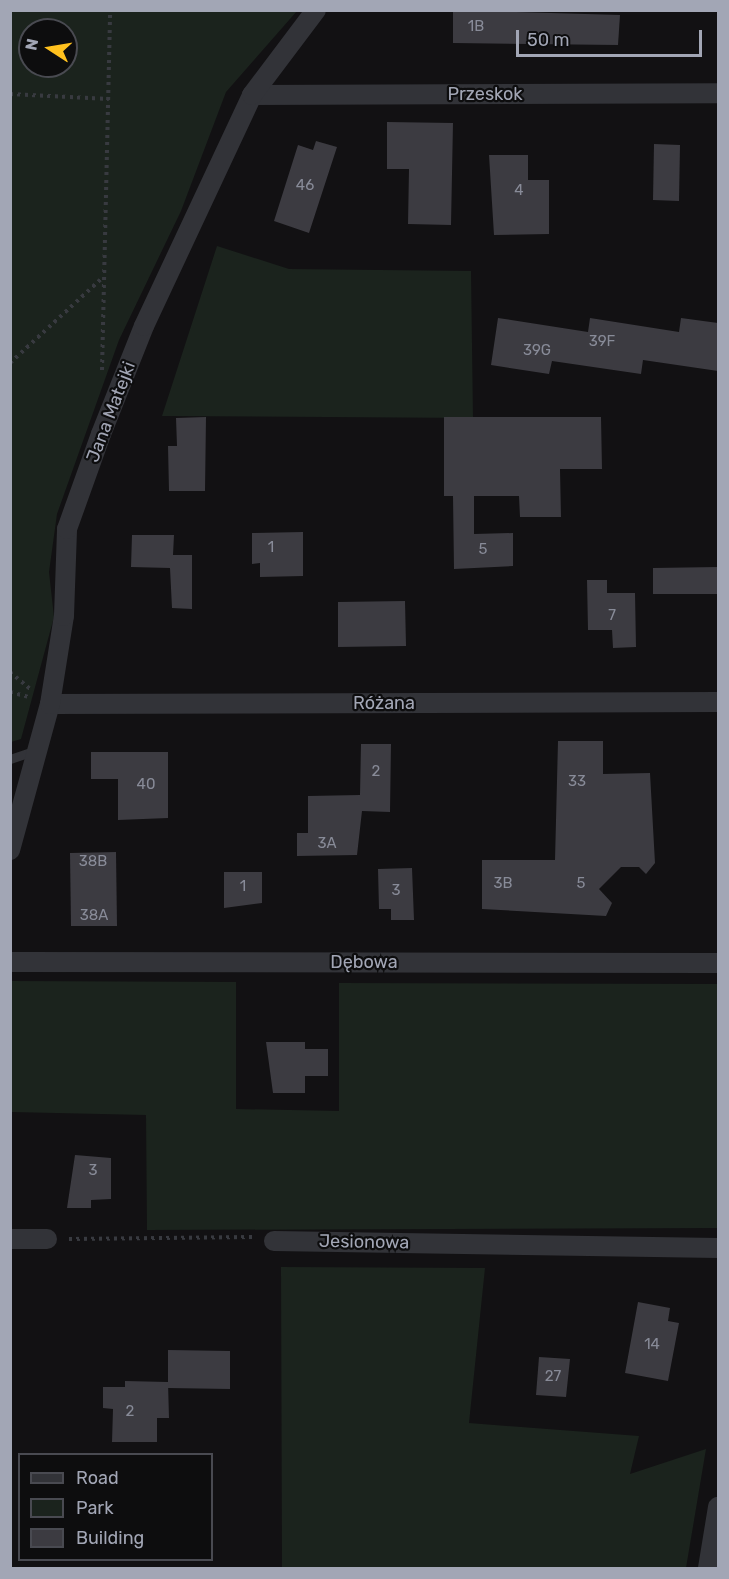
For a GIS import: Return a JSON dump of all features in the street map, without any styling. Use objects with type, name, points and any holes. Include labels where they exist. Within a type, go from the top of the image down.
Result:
[{"type":"street","name":"Jana Matejki","points":[[10,850],[50,704],[64,616],[67,529],[144,326],[252,95],[316,10]]},
{"type":"street","name":"Przeskok","points":[[252,95],[718,93]]},
{"type":"street","name":"Różana","points":[[50,704],[718,702]]},
{"type":"street","name":"Dębowa","points":[[10,962],[718,963]]},
{"type":"street","points":[[10,1239],[47,1239]]},
{"type":"street","name":"Jesionowa","points":[[274,1241],[718,1248]]},
{"type":"street","points":[[708,1569],[718,1507]]},
{"type":"lane","points":[[10,759],[36,750]]},
{"type":"path","points":[[102,378],[110,10]]},
{"type":"path","points":[[10,94],[109,99]]},
{"type":"path","points":[[10,363],[103,278]]},
{"type":"path","points":[[47,1239],[244,1236],[274,1241]]},
{"type":"green space","points":[[11,10],[297,11],[226,92],[181,211],[119,340],[57,514],[49,572],[54,617],[21,739],[11,742]]},
{"type":"green space","points":[[217,246],[289,269],[471,271],[473,418],[162,416]]},
{"type":"green space","points":[[11,981],[236,982],[236,1109],[339,1111],[339,983],[718,984],[718,1228],[147,1230],[146,1115],[11,1112]]},
{"type":"green space","points":[[281,1267],[485,1268],[469,1423],[639,1436],[630,1474],[706,1449],[686,1568],[282,1568]]},
{"type":"building","points":[[453,10],[620,15],[618,45],[453,43]]},
{"type":"building","points":[[387,122],[453,123],[451,225],[408,224],[409,169],[387,169]]},
{"type":"building","points":[[316,141],[337,147],[309,233],[274,221],[298,145],[313,150]]},
{"type":"building","points":[[654,144],[680,145],[679,201],[653,200]]},
{"type":"building","points":[[489,155],[528,155],[528,180],[549,180],[549,234],[494,235]]},
{"type":"building","points":[[498,318],[588,332],[590,318],[679,332],[681,318],[718,323],[718,371],[643,360],[641,374],[552,361],[549,374],[491,365]]},
{"type":"building","points":[[206,417],[205,491],[169,491],[168,446],[177,446],[176,418]]},
{"type":"building","points":[[444,417],[601,417],[602,469],[560,469],[561,517],[520,517],[519,496],[474,496],[474,534],[513,533],[513,566],[454,569],[453,496],[444,496]]},
{"type":"building","points":[[303,532],[303,576],[260,577],[260,563],[252,564],[252,533]]},
{"type":"building","points":[[132,535],[174,535],[173,555],[192,555],[192,609],[172,608],[170,568],[131,567]]},
{"type":"building","points":[[718,567],[718,594],[653,594],[653,568]]},
{"type":"building","points":[[587,580],[607,580],[607,593],[635,593],[636,647],[613,648],[612,630],[588,630]]},
{"type":"building","points":[[405,601],[406,646],[338,647],[338,602]]},
{"type":"building","points":[[558,741],[603,741],[603,774],[650,773],[655,863],[646,874],[639,867],[621,867],[599,889],[612,903],[606,916],[482,909],[482,860],[555,860]]},
{"type":"building","points":[[361,744],[391,744],[390,812],[362,811],[357,855],[297,856],[297,833],[308,833],[308,796],[360,795]]},
{"type":"building","points":[[91,752],[168,752],[168,818],[118,820],[118,779],[91,779]]},
{"type":"building","points":[[116,852],[117,926],[71,926],[70,853]]},
{"type":"building","points":[[412,868],[414,920],[391,920],[391,909],[379,909],[378,869]]},
{"type":"building","points":[[224,872],[262,872],[262,903],[224,908]]},
{"type":"building","points":[[266,1042],[305,1042],[305,1049],[328,1049],[328,1076],[305,1076],[305,1093],[273,1093]]},
{"type":"building","points":[[75,1155],[111,1158],[111,1199],[91,1200],[91,1208],[67,1208]]},
{"type":"building","points":[[638,1302],[670,1308],[668,1321],[679,1323],[668,1381],[625,1373]]},
{"type":"building","points":[[168,1350],[230,1351],[230,1389],[168,1388]]},
{"type":"building","points":[[539,1357],[570,1359],[566,1397],[536,1395]]},
{"type":"building","points":[[125,1381],[168,1382],[169,1418],[157,1418],[157,1442],[112,1442],[113,1409],[103,1408],[103,1387],[125,1387]]}]
